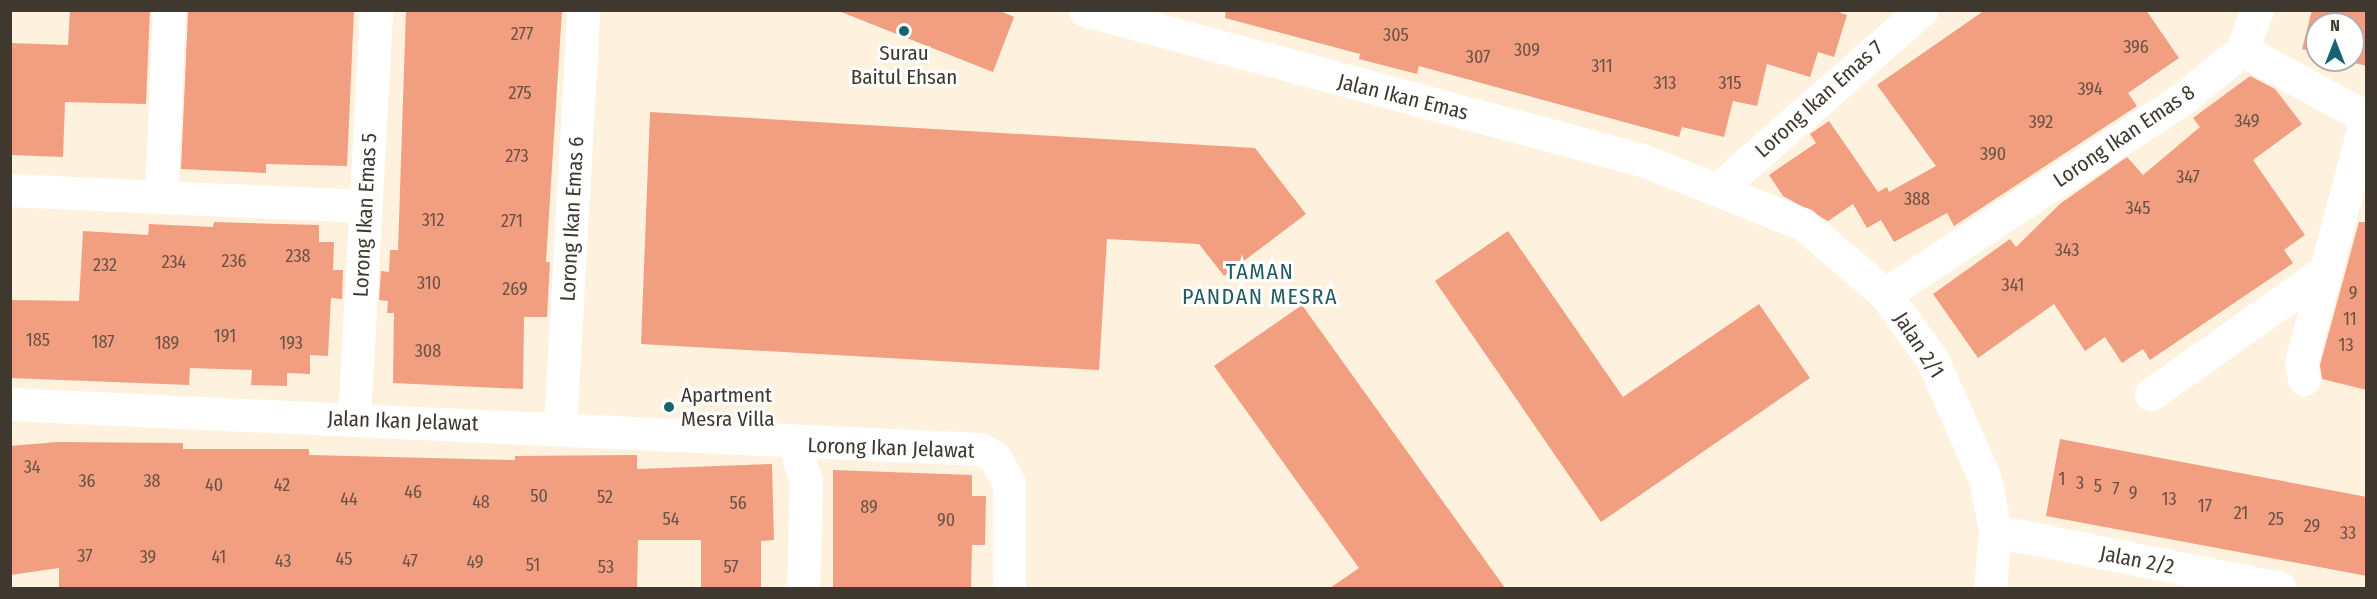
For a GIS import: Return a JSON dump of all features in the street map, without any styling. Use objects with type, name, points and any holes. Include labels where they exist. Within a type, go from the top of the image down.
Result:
[{"type":"street","points":[[161,197],[169,10]]},
{"type":"street","name":"Lorong Ikan Emas 5","points":[[354,419],[376,10]]},
{"type":"street","name":"Lorong Ikan Emas 6","points":[[560,427],[583,10]]},
{"type":"street","name":"Jalan Ikan Emas","points":[[1085,10],[1641,160],[1718,189]]},
{"type":"street","points":[[2257,10],[2242,50],[2367,118],[2301,363],[2304,379]]},
{"type":"street","name":"Lorong Ikan Emas 7","points":[[1718,189],[1912,12]]},
{"type":"street","name":"Lorong Ikan Emas 8","points":[[1885,294],[2186,96],[2242,50]]},
{"type":"street","name":"Jalan 2/1","points":[[1718,189],[1803,224],[1885,294],[1932,359],[1967,432],[1985,479],[1995,531],[1990,588]]},
{"type":"street","points":[[10,190],[365,206]]},
{"type":"street","points":[[2151,394],[2326,270]]},
{"type":"street","name":"Jalan Ikan Jelawat","points":[[10,404],[772,437],[794,444]]},
{"type":"street","points":[[794,444],[806,480],[803,588]]},
{"type":"street","name":"Lorong Ikan Jelawat","points":[[794,444],[981,449],[995,458],[1009,483],[1009,588]]},
{"type":"street","name":"Jalan 2/2","points":[[1995,531],[2279,588]]},
{"type":"building","points":[[70,10],[150,10],[146,104],[65,102],[63,157],[10,155],[10,43],[68,45]]},
{"type":"building","points":[[354,10],[347,166],[266,164],[266,173],[181,169],[188,12]]},
{"type":"building","points":[[406,10],[562,10],[546,262],[550,262],[547,317],[524,317],[523,389],[393,383],[394,313],[387,313],[388,301],[379,300],[381,271],[389,272],[390,250],[398,250]]},
{"type":"building","points":[[836,10],[998,10],[1014,17],[993,72]]},
{"type":"building","points":[[1226,10],[1833,10],[1847,15],[1834,57],[1818,52],[1810,77],[1767,64],[1757,106],[1733,101],[1724,137],[1682,127],[1679,137],[1419,66],[1417,74],[1359,59],[1360,54],[1225,18]]},
{"type":"building","points":[[1985,10],[2146,10],[2179,58],[2128,93],[2137,106],[1954,226],[1947,213],[1894,242],[1881,220],[1867,228],[1853,204],[1828,221],[1783,196],[1769,175],[1816,143],[1810,134],[1829,121],[1878,192],[1887,187],[1889,192],[1936,166],[1877,85]]},
{"type":"building","points":[[2312,10],[2367,10],[2367,66],[2365,66],[2365,12],[2311,12]]},
{"type":"building","points":[[2250,76],[2275,89],[2302,124],[2253,160],[2305,235],[2284,250],[2293,263],[2150,360],[2143,349],[2122,363],[2105,337],[2085,351],[2054,304],[1978,358],[1933,294],[2010,239],[2016,247],[2061,203],[2127,157],[2143,175],[2200,127],[2193,118]]},
{"type":"building","points":[[650,112],[1255,148],[1306,214],[1224,276],[1199,244],[1107,239],[1099,370],[641,344]]},
{"type":"building","points":[[214,222],[319,225],[319,242],[334,242],[333,270],[343,270],[342,299],[331,298],[328,356],[310,355],[310,374],[287,373],[287,386],[251,385],[252,370],[190,368],[189,385],[10,378],[10,300],[79,301],[83,231],[148,235],[149,224],[213,227]]},
{"type":"building","points":[[2359,222],[2367,222],[2367,390],[2322,379],[2320,365]]},
{"type":"building","points":[[1508,231],[1623,397],[1759,304],[1810,378],[1601,522],[1435,281]]},
{"type":"building","points":[[1302,305],[1505,588],[1330,588],[1359,568],[1214,366]]},
{"type":"building","points":[[2060,439],[2367,497],[2367,576],[2046,516]]},
{"type":"building","points":[[57,442],[183,443],[183,449],[309,449],[309,455],[515,460],[515,456],[637,455],[637,469],[772,464],[774,540],[761,541],[761,588],[701,588],[701,540],[638,540],[637,588],[59,588],[59,568],[10,575],[10,446]]},
{"type":"building","points":[[833,470],[972,475],[972,496],[986,496],[985,545],[972,545],[971,588],[833,588]]},
{"type":"place","name":"Surau Baitul Ehsan","points":[[904,31]]},
{"type":"place","name":"Apartment Mesra Villa","points":[[669,407]]},
{"type":"district","name":"TAMAN PANDAN MESRA","points":[[1260,284]]}]
